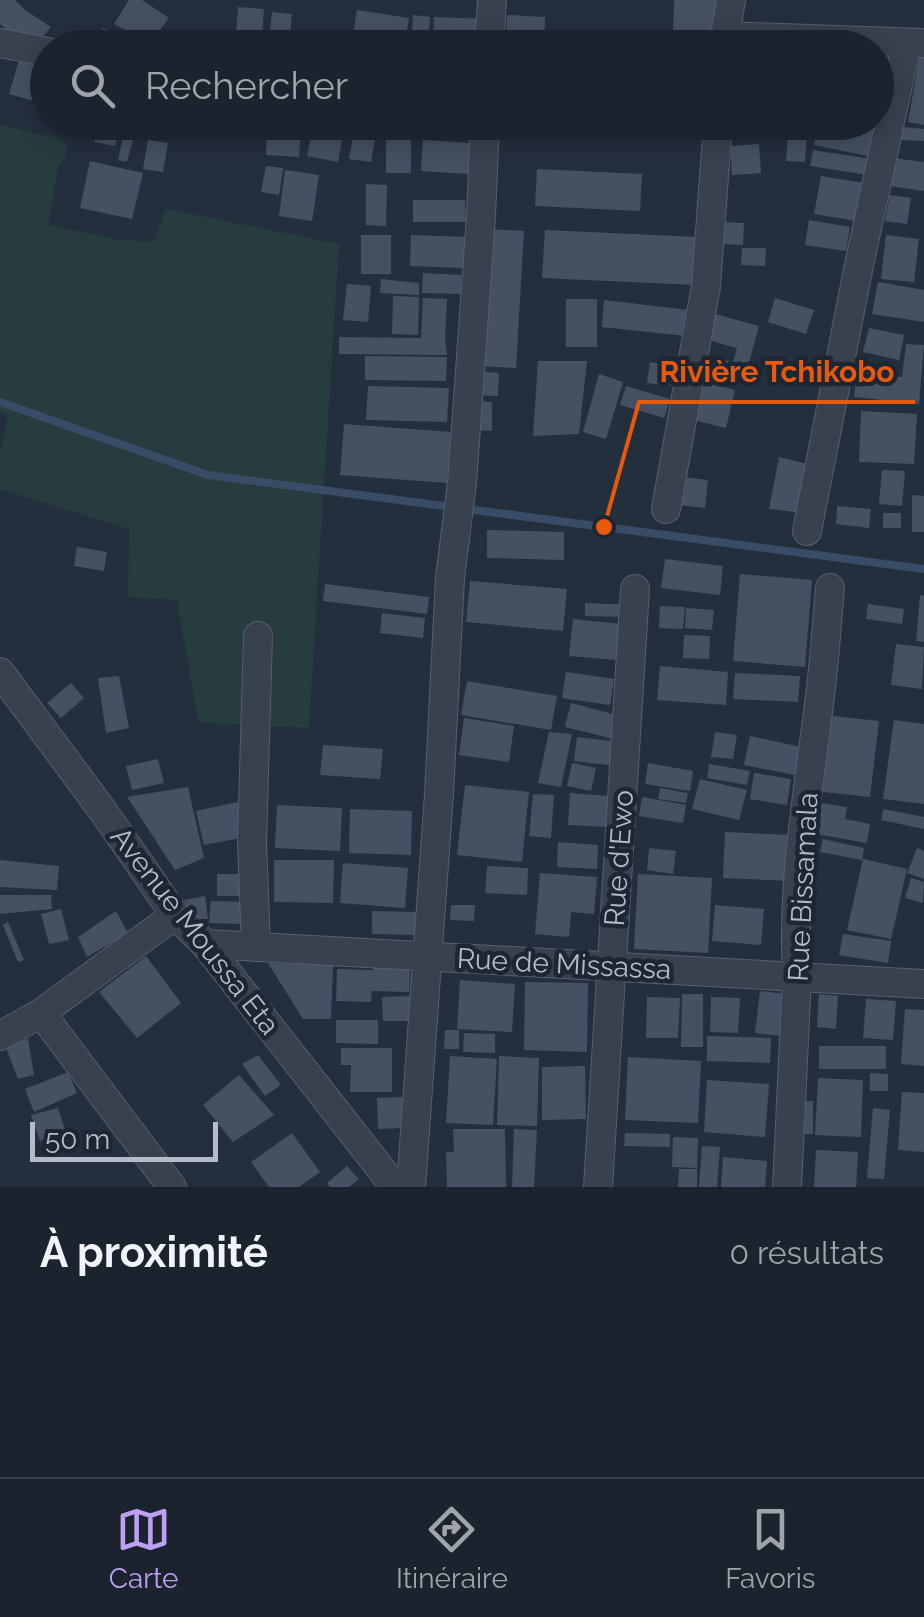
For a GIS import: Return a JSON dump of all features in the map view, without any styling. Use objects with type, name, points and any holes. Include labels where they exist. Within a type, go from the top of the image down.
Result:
[{"type":"street","points":[[490,30],[492,0]]},
{"type":"street","points":[[726,30],[731,0]]},
{"type":"street","points":[[0,43],[30,49]]},
{"type":"street","points":[[894,126],[915,43]]},
{"type":"street","points":[[411,1187],[450,578],[465,444],[484,140]]},
{"type":"street","points":[[666,508],[706,286],[717,140]]},
{"type":"street","points":[[806,531],[859,265],[891,140]]},
{"type":"street","name":"Rue Bissamala","points":[[787,1187],[801,832],[830,588]]},
{"type":"street","name":"Rue d'Ewo","points":[[598,1187],[636,589]]},
{"type":"street","points":[[256,947],[252,842],[258,636]]},
{"type":"street","name":"Avenue Moussa Eta","points":[[0,672],[176,915],[205,944],[395,1187]]},
{"type":"street","points":[[0,1036],[42,1013],[176,915]]},
{"type":"street","name":"Rue de Missassa","points":[[205,944],[924,984]]},
{"type":"street","points":[[42,1013],[172,1187]]},
{"type":"green space","points":[[0,125],[30,132],[30,140],[63,140],[66,145],[48,225],[114,239],[154,242],[166,209],[339,244],[309,728],[198,722],[177,600],[128,597],[129,529],[0,489],[0,451],[8,416],[0,412]]},
{"type":"building","points":[[0,0],[15,0],[51,27],[30,30],[30,41],[13,35],[0,24]]},
{"type":"building","points":[[129,0],[142,0],[169,18],[160,30],[125,30],[114,24]]},
{"type":"building","points":[[674,0],[722,0],[721,30],[673,30]]},
{"type":"building","points":[[238,7],[264,9],[262,30],[236,30]]},
{"type":"building","points":[[357,10],[409,18],[407,30],[354,30]]},
{"type":"building","points":[[272,12],[292,14],[291,30],[270,30]]},
{"type":"building","points":[[413,15],[430,17],[429,30],[412,30]]},
{"type":"building","points":[[507,15],[545,17],[545,30],[506,30]]},
{"type":"building","points":[[434,17],[484,19],[484,30],[434,30]]},
{"type":"building","points":[[22,50],[30,52],[30,100],[9,94]]},
{"type":"building","points":[[920,53],[924,54],[924,125],[908,122]]},
{"type":"building","points":[[902,127],[924,129],[924,141],[901,140]]},
{"type":"building","points":[[94,140],[116,140],[115,146]]},
{"type":"building","points":[[122,140],[133,140],[127,162],[118,160]]},
{"type":"building","points":[[148,140],[168,143],[163,172],[143,169]]},
{"type":"building","points":[[267,140],[300,140],[299,157],[266,155]]},
{"type":"building","points":[[310,140],[342,140],[338,162],[307,156]]},
{"type":"building","points":[[353,140],[375,140],[371,162],[349,159]]},
{"type":"building","points":[[386,140],[411,140],[411,173],[386,173]]},
{"type":"building","points":[[423,140],[472,143],[470,174],[421,171]]},
{"type":"building","points":[[788,140],[807,140],[805,162],[786,161]]},
{"type":"building","points":[[815,140],[881,140],[878,158],[814,145]]},
{"type":"building","points":[[759,144],[761,173],[732,175],[730,146]]},
{"type":"building","points":[[813,150],[871,159],[868,175],[810,166]]},
{"type":"building","points":[[894,158],[924,162],[924,191],[890,186]]},
{"type":"building","points":[[90,161],[143,173],[132,219],[80,208]]},
{"type":"building","points":[[266,166],[283,168],[279,195],[261,192]]},
{"type":"building","points":[[537,169],[642,174],[640,211],[535,206]]},
{"type":"building","points":[[285,170],[319,175],[312,221],[279,216]]},
{"type":"building","points":[[821,176],[864,183],[857,221],[814,214]]},
{"type":"building","points":[[366,184],[387,185],[386,226],[366,225]]},
{"type":"building","points":[[890,195],[911,198],[907,224],[885,221]]},
{"type":"building","points":[[413,200],[465,200],[466,222],[413,222]]},
{"type":"building","points":[[809,220],[850,227],[846,251],[805,245]]},
{"type":"building","points":[[723,222],[744,223],[743,245],[722,244]]},
{"type":"building","points":[[488,229],[524,231],[516,368],[480,366]]},
{"type":"building","points":[[545,230],[698,237],[695,285],[542,278]]},
{"type":"building","points":[[361,235],[391,235],[391,274],[361,274]]},
{"type":"building","points":[[411,235],[466,237],[465,268],[410,266]]},
{"type":"building","points":[[886,235],[919,239],[914,282],[881,279]]},
{"type":"building","points":[[742,248],[766,248],[765,266],[741,265]]},
{"type":"building","points":[[423,273],[461,275],[461,294],[422,293]]},
{"type":"building","points":[[381,279],[419,283],[419,295],[380,293]]},
{"type":"building","points":[[878,282],[924,290],[924,322],[872,314]]},
{"type":"building","points":[[347,284],[371,286],[368,322],[343,320]]},
{"type":"building","points":[[393,296],[419,297],[418,335],[392,334]]},
{"type":"building","points":[[423,298],[447,299],[447,355],[339,354],[339,337],[421,338]]},
{"type":"building","points":[[775,298],[814,310],[806,334],[768,322]]},
{"type":"building","points":[[566,299],[597,299],[597,347],[566,347]]},
{"type":"building","points":[[604,300],[689,310],[686,336],[602,327]]},
{"type":"building","points":[[704,311],[759,326],[747,370],[732,366],[737,348],[697,337]]},
{"type":"building","points":[[869,328],[904,335],[899,360],[863,352]]},
{"type":"building","points":[[906,344],[924,345],[919,404],[854,397],[857,372],[902,377]]},
{"type":"building","points":[[700,354],[729,361],[725,379],[695,372]]},
{"type":"building","points":[[365,356],[447,357],[446,381],[365,380]]},
{"type":"building","points":[[538,361],[587,361],[579,434],[533,436]]},
{"type":"building","points":[[650,362],[674,366],[671,386],[647,383]]},
{"type":"building","points":[[475,371],[499,373],[498,396],[474,395]]},
{"type":"building","points":[[599,374],[623,382],[606,439],[583,432]]},
{"type":"building","points":[[694,380],[735,390],[726,428],[685,418]]},
{"type":"building","points":[[368,386],[449,388],[447,422],[366,420]]},
{"type":"building","points":[[626,386],[670,399],[664,418],[620,405]]},
{"type":"building","points":[[475,401],[492,402],[492,431],[474,430]]},
{"type":"building","points":[[861,411],[917,414],[914,464],[859,462]]},
{"type":"building","points":[[344,424],[451,432],[447,483],[340,475]]},
{"type":"building","points":[[779,457],[816,466],[803,513],[769,509]]},
{"type":"building","points":[[882,470],[905,471],[902,506],[879,504]]},
{"type":"building","points":[[673,476],[708,480],[705,508],[670,504]]},
{"type":"building","points":[[912,495],[924,496],[924,532],[912,532]]},
{"type":"building","points":[[837,506],[871,509],[869,528],[836,524]]},
{"type":"building","points":[[883,513],[901,513],[901,528],[883,528]]},
{"type":"building","points":[[487,530],[564,532],[564,560],[487,558]]},
{"type":"building","points":[[77,547],[107,552],[104,571],[74,566]]},
{"type":"building","points":[[665,559],[723,566],[720,595],[661,588]]},
{"type":"building","points":[[740,574],[812,580],[805,667],[733,661]]},
{"type":"building","points":[[470,581],[567,589],[563,631],[466,622]]},
{"type":"building","points":[[325,584],[429,597],[427,614],[323,601]]},
{"type":"building","points":[[920,595],[924,596],[924,642],[916,641]]},
{"type":"building","points":[[585,603],[632,605],[632,617],[585,616]]},
{"type":"building","points":[[868,604],[904,609],[902,624],[866,619]]},
{"type":"building","points":[[660,606],[685,607],[683,629],[659,628]]},
{"type":"building","points":[[686,608],[714,610],[712,630],[685,628]]},
{"type":"building","points":[[382,613],[425,618],[423,638],[380,633]]},
{"type":"building","points":[[573,619],[631,625],[628,661],[569,656]]},
{"type":"building","points":[[684,635],[710,636],[709,659],[683,658]]},
{"type":"building","points":[[896,644],[924,647],[922,689],[891,685]]},
{"type":"building","points":[[660,666],[728,672],[726,705],[657,700]]},
{"type":"building","points":[[566,672],[614,679],[610,705],[562,698]]},
{"type":"building","points":[[735,673],[800,676],[798,702],[733,699]]},
{"type":"building","points":[[119,676],[129,728],[106,733],[98,678]]},
{"type":"building","points":[[467,681],[557,696],[551,730],[461,715]]},
{"type":"building","points":[[71,683],[84,698],[61,718],[47,703]]},
{"type":"building","points":[[571,703],[624,717],[618,740],[565,727]]},
{"type":"building","points":[[824,715],[879,721],[870,797],[814,791]]},
{"type":"building","points":[[464,718],[514,726],[509,762],[459,755]]},
{"type":"building","points":[[894,720],[924,724],[924,804],[883,799]]},
{"type":"building","points":[[549,732],[572,734],[561,787],[538,783]]},
{"type":"building","points":[[715,732],[737,735],[733,759],[711,757]]},
{"type":"building","points":[[750,736],[806,748],[800,776],[744,765]]},
{"type":"building","points":[[577,737],[620,742],[617,766],[574,761]]},
{"type":"building","points":[[323,745],[383,749],[380,779],[320,775]]},
{"type":"building","points":[[158,759],[164,783],[132,790],[126,766]]},
{"type":"building","points":[[572,763],[596,768],[591,791],[567,786]]},
{"type":"building","points":[[648,763],[693,771],[690,791],[645,784]]},
{"type":"building","points":[[709,764],[750,771],[747,785],[707,778]]},
{"type":"building","points":[[754,773],[791,779],[787,805],[750,799]]},
{"type":"building","points":[[700,779],[747,790],[739,820],[692,809]]},
{"type":"building","points":[[465,785],[529,792],[522,862],[457,855]]},
{"type":"building","points":[[188,787],[204,858],[175,870],[127,797]]},
{"type":"building","points":[[660,788],[688,793],[686,803],[658,799]]},
{"type":"building","points":[[570,793],[609,796],[607,827],[568,825]]},
{"type":"building","points":[[533,794],[554,795],[551,838],[529,836]]},
{"type":"building","points":[[642,797],[686,805],[683,823],[639,816]]},
{"type":"building","points":[[238,802],[246,837],[204,845],[196,811]]},
{"type":"building","points":[[821,803],[847,807],[845,819],[870,824],[867,843],[816,834]]},
{"type":"building","points":[[277,805],[342,808],[340,851],[275,848]]},
{"type":"building","points":[[350,809],[412,811],[411,855],[349,853]]},
{"type":"building","points":[[883,809],[924,817],[924,829],[881,820]]},
{"type":"building","points":[[725,832],[791,835],[789,881],[723,878]]},
{"type":"building","points":[[823,839],[864,848],[862,860],[820,852]]},
{"type":"building","points":[[558,842],[598,845],[597,869],[557,867]]},
{"type":"building","points":[[649,848],[676,851],[673,874],[647,870]]},
{"type":"building","points":[[917,848],[924,851],[924,879],[907,873]]},
{"type":"building","points":[[863,859],[907,869],[891,939],[847,930]]},
{"type":"building","points":[[0,860],[59,866],[57,890],[0,887]]},
{"type":"building","points":[[274,860],[334,860],[333,903],[274,902]]},
{"type":"building","points":[[343,863],[408,868],[405,908],[340,903]]},
{"type":"building","points":[[487,866],[528,868],[527,895],[485,893]]},
{"type":"building","points":[[540,873],[597,877],[594,914],[571,912],[569,937],[535,934]]},
{"type":"building","points":[[217,874],[244,874],[245,896],[217,896]]},
{"type":"building","points":[[638,874],[712,878],[708,953],[634,949]]},
{"type":"building","points":[[911,878],[924,882],[923,903],[905,898]]},
{"type":"building","points":[[0,895],[51,895],[52,909],[0,914]]},
{"type":"building","points":[[205,896],[208,919],[193,919],[184,900]]},
{"type":"building","points":[[211,901],[247,902],[245,924],[209,923]]},
{"type":"building","points":[[451,905],[475,905],[474,921],[450,920]]},
{"type":"building","points":[[715,905],[764,909],[761,945],[712,941]]},
{"type":"building","points":[[61,909],[69,940],[49,944],[41,914]]},
{"type":"building","points":[[116,911],[128,933],[87,957],[78,937]]},
{"type":"building","points":[[372,911],[416,912],[415,935],[372,934]]},
{"type":"building","points":[[8,922],[24,960],[18,962],[3,925]]},
{"type":"building","points":[[843,934],[891,941],[888,963],[839,955]]},
{"type":"building","points":[[146,956],[181,1003],[137,1038],[99,992]]},
{"type":"building","points":[[268,963],[333,965],[331,1019],[303,1019]]},
{"type":"building","points":[[373,965],[410,966],[409,992],[372,991],[371,1002],[336,1001],[337,969],[373,970]]},
{"type":"building","points":[[460,980],[515,984],[512,1032],[457,1029]]},
{"type":"building","points":[[525,982],[588,983],[587,1052],[524,1050]]},
{"type":"building","points":[[760,991],[787,994],[782,1036],[755,1033]]},
{"type":"building","points":[[682,994],[703,994],[703,1047],[681,1047]]},
{"type":"building","points":[[819,994],[838,996],[836,1029],[817,1027]]},
{"type":"building","points":[[413,996],[413,1021],[383,1021],[382,997]]},
{"type":"building","points":[[647,997],[680,998],[678,1038],[646,1038]]},
{"type":"building","points":[[711,997],[740,998],[738,1033],[710,1032]]},
{"type":"building","points":[[866,999],[896,1001],[893,1040],[863,1038]]},
{"type":"building","points":[[905,1009],[924,1010],[924,1066],[901,1064]]},
{"type":"building","points":[[336,1020],[378,1020],[378,1044],[336,1043]]},
{"type":"building","points":[[445,1030],[459,1030],[459,1049],[444,1049]]},
{"type":"building","points":[[464,1033],[495,1034],[495,1053],[463,1052]]},
{"type":"building","points":[[707,1036],[771,1038],[770,1063],[707,1061]]},
{"type":"building","points":[[28,1038],[34,1075],[18,1079],[6,1048]]},
{"type":"building","points":[[819,1046],[886,1046],[886,1069],[819,1069]]},
{"type":"building","points":[[341,1048],[392,1048],[392,1092],[350,1092],[351,1065],[341,1065]]},
{"type":"building","points":[[258,1055],[281,1085],[265,1096],[242,1064]]},
{"type":"building","points":[[450,1056],[497,1059],[493,1125],[446,1123]]},
{"type":"building","points":[[499,1056],[539,1058],[537,1126],[497,1125]]},
{"type":"building","points":[[628,1057],[701,1061],[698,1123],[625,1120]]},
{"type":"building","points":[[585,1066],[586,1119],[542,1120],[542,1067]]},
{"type":"building","points":[[68,1072],[77,1093],[34,1112],[25,1089]]},
{"type":"building","points":[[870,1073],[888,1074],[888,1091],[870,1091]]},
{"type":"building","points":[[239,1075],[274,1115],[233,1142],[203,1105]]},
{"type":"building","points":[[818,1078],[863,1080],[861,1137],[815,1135]]},
{"type":"building","points":[[707,1080],[769,1084],[765,1137],[704,1132]]},
{"type":"building","points":[[902,1092],[924,1093],[924,1152],[898,1150]]},
{"type":"building","points":[[402,1097],[403,1128],[378,1129],[377,1098]]},
{"type":"building","points":[[801,1101],[813,1101],[813,1134],[801,1134]]},
{"type":"building","points":[[58,1108],[66,1133],[40,1141],[31,1115]]},
{"type":"building","points":[[873,1108],[890,1110],[884,1179],[867,1178]]},
{"type":"building","points":[[453,1129],[505,1129],[506,1187],[447,1187],[446,1152],[454,1152]]},
{"type":"building","points":[[514,1129],[537,1130],[534,1187],[512,1187]]},
{"type":"building","points":[[292,1133],[320,1172],[299,1187],[269,1187],[251,1162]]},
{"type":"building","points":[[625,1133],[670,1134],[670,1147],[624,1146]]},
{"type":"building","points":[[673,1137],[698,1138],[697,1168],[672,1167]]},
{"type":"building","points":[[702,1146],[720,1147],[717,1187],[699,1187]]},
{"type":"building","points":[[816,1150],[858,1152],[856,1187],[814,1187]]},
{"type":"building","points":[[723,1157],[767,1161],[765,1187],[721,1187]]},
{"type":"building","points":[[347,1166],[359,1179],[349,1187],[330,1187],[327,1183]]},
{"type":"building","points":[[679,1169],[697,1169],[697,1187],[678,1187]]},
{"type":"waterway","points":[[0,402],[208,475],[924,569]]},
{"type":"place","name":"Rivière Tchikobo","points":[[604,527]]}]
